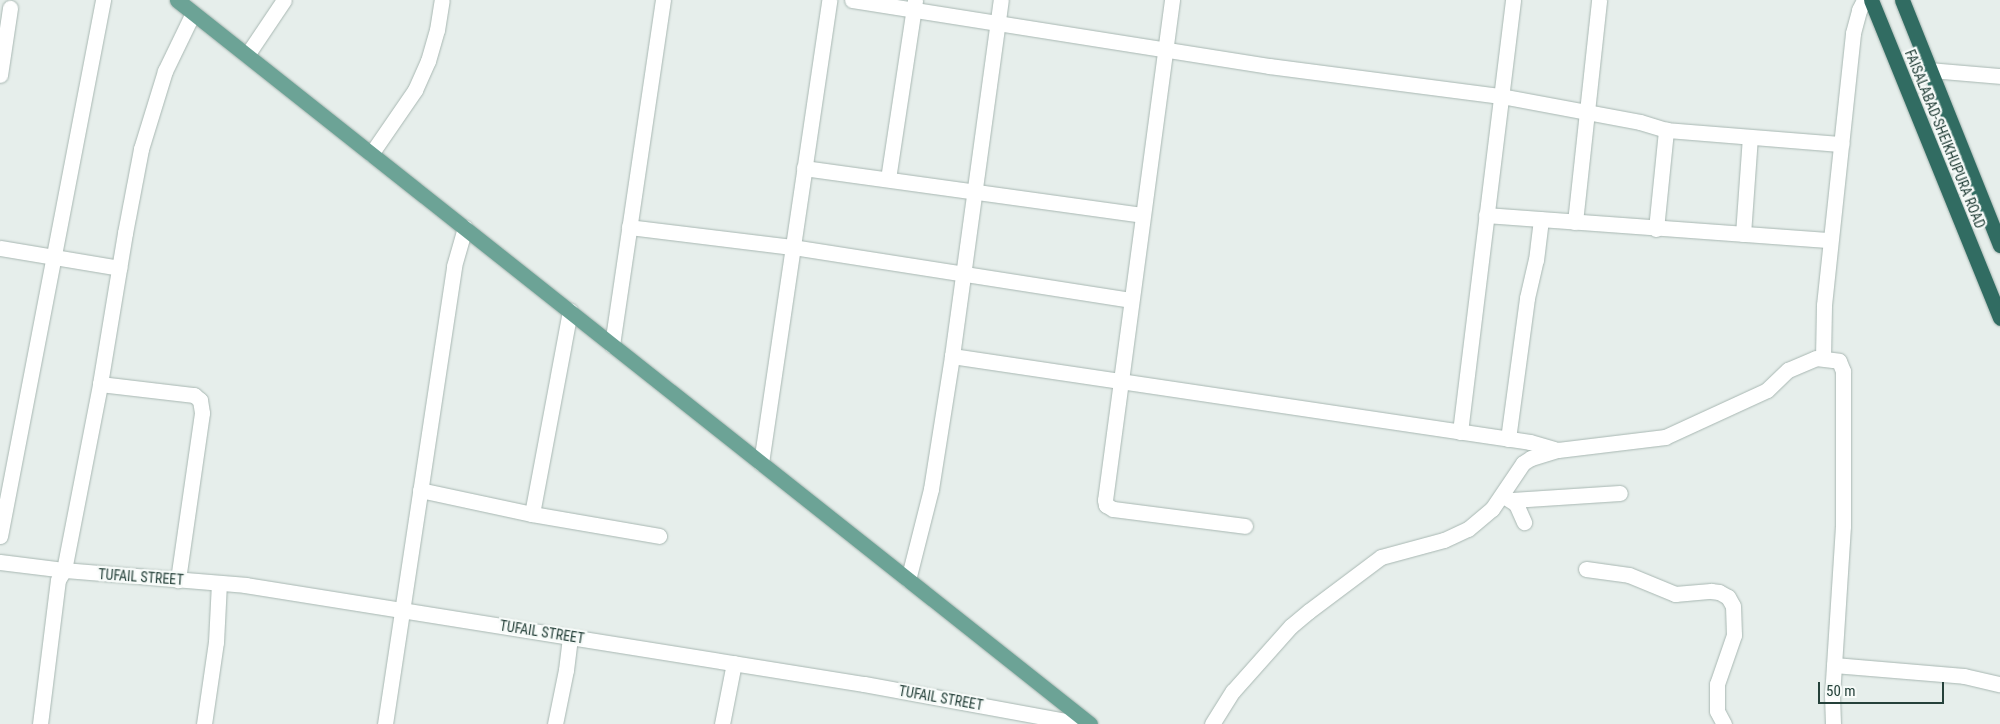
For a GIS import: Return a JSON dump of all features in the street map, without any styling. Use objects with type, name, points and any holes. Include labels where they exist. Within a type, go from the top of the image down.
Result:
[{"type":"highway","name":"FAISALABAD-SHEIKHUPURA ROAD","points":[[1871,0],[2000,318]]},
{"type":"highway","name":"FAISALABAD-SHEIKHUPURA ROAD","points":[[1902,0],[2000,245]]},
{"type":"main road","points":[[177,0],[1090,724]]},
{"type":"street","points":[[0,536],[102,0]]},
{"type":"street","points":[[247,55],[284,0]]},
{"type":"street","points":[[371,154],[415,90],[425,68],[437,30],[442,0]]},
{"type":"street","points":[[612,345],[663,0]]},
{"type":"street","points":[[761,463],[829,0]]},
{"type":"street","points":[[852,0],[914,4],[998,21],[1269,66],[1501,96],[1640,122],[1666,130],[1841,144]]},
{"type":"street","points":[[908,580],[931,489],[952,356],[1001,0]]},
{"type":"street","points":[[1172,0],[1105,500],[1106,505],[1113,509],[1245,526]]},
{"type":"street","points":[[1460,432],[1513,0]]},
{"type":"street","points":[[1575,222],[1589,112],[1599,0]]},
{"type":"street","points":[[1823,358],[1824,305],[1830,240],[1853,33],[1859,10],[1864,0]]},
{"type":"street","points":[[888,179],[914,4]]},
{"type":"street","points":[[0,73],[10,8]]},
{"type":"street","points":[[40,724],[58,580],[64,570],[100,384],[119,268],[146,132],[165,71],[193,13]]},
{"type":"street","points":[[1930,70],[2000,76]]},
{"type":"street","points":[[1656,229],[1666,130]]},
{"type":"street","points":[[1743,234],[1750,137]]},
{"type":"street","points":[[804,168],[1142,215]]},
{"type":"street","points":[[1486,215],[1656,229],[1830,240]]},
{"type":"street","points":[[1508,439],[1527,298],[1536,260],[1541,219]]},
{"type":"street","points":[[629,226],[792,247],[1131,300]]},
{"type":"street","points":[[385,724],[404,610],[454,266],[465,228]]},
{"type":"street","points":[[0,248],[119,268]]},
{"type":"street","points":[[532,514],[570,312]]},
{"type":"street","points":[[952,356],[1530,442],[1558,450]]},
{"type":"street","points":[[1212,724],[1233,690],[1291,626],[1381,558],[1444,540],[1468,529],[1507,498],[1523,463],[1540,454],[1558,450],[1665,437],[1767,390],[1788,370],[1799,364],[1816,358],[1823,358],[1839,361],[1843,371],[1843,526],[1832,724]]},
{"type":"street","points":[[100,384],[194,395],[200,400],[202,413],[178,580]]},
{"type":"street","points":[[420,490],[532,514],[660,536]]},
{"type":"street","points":[[1507,498],[1620,493]]},
{"type":"street","points":[[1507,498],[1524,522]]},
{"type":"street","name":"TUFAIL STREET","points":[[0,562],[64,570],[219,583],[404,610],[864,684],[1081,724]]},
{"type":"street","points":[[1586,569],[1629,575],[1675,594],[1711,591],[1719,592],[1728,597],[1733,606],[1734,635],[1717,684],[1717,711],[1724,724]]},
{"type":"street","points":[[204,724],[216,642],[219,583]]},
{"type":"street","points":[[556,724],[570,637]]},
{"type":"street","points":[[722,724],[734,663]]},
{"type":"street","points":[[1834,665],[1964,676],[2000,684]]}]
